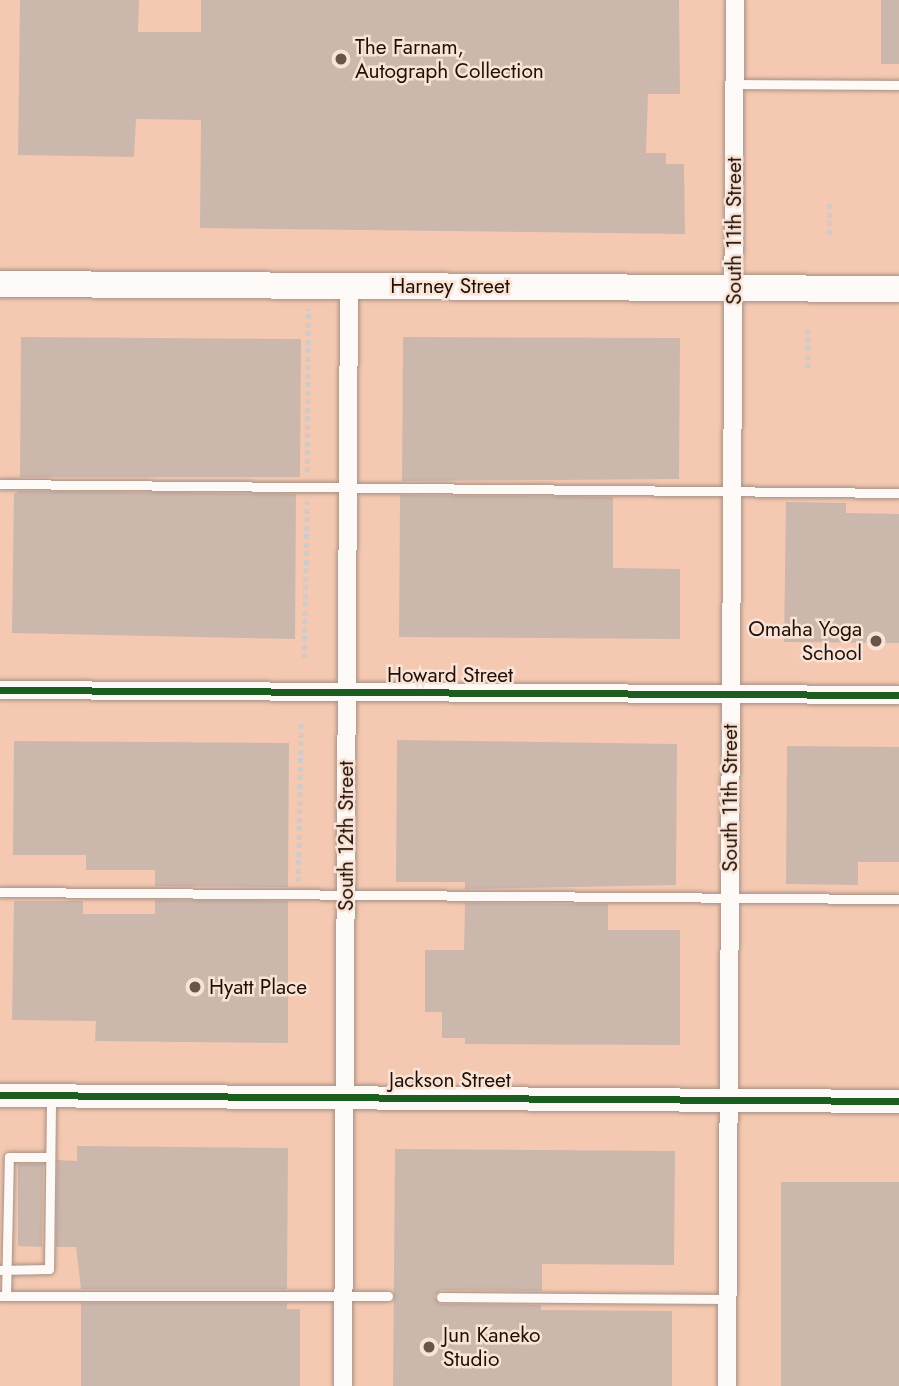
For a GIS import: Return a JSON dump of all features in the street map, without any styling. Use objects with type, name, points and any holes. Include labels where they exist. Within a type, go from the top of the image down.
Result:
[{"type":"main road","name":"Harney Street","points":[[0,284],[899,289]]},
{"type":"street","name":"South 11th Street","points":[[727,1386],[735,0]]},
{"type":"street","name":"South 12th Street","points":[[343,1386],[349,286]]},
{"type":"street","name":"Howard Street","points":[[0,690],[899,695]]},
{"type":"street","name":"Jackson Street","points":[[0,1095],[899,1101]]},
{"type":"lane","points":[[735,84],[899,85]]},
{"type":"lane","points":[[0,484],[899,493]]},
{"type":"lane","points":[[0,891],[899,899]]},
{"type":"lane","points":[[3,1270],[49,1269],[47,1218],[51,1096]]},
{"type":"lane","points":[[50,1157],[9,1157],[13,1218],[3,1270],[3,1296],[388,1296]]},
{"type":"lane","points":[[441,1297],[727,1299]]},
{"type":"path","points":[[830,204],[830,235]]},
{"type":"path","points":[[808,329],[808,369]]},
{"type":"path","points":[[298,893],[301,724]]},
{"type":"shaded area","points":[[0,0],[899,0],[899,1386],[0,1386]]},
{"type":"building","points":[[20,0],[139,0],[138,32],[201,32],[201,0],[679,0],[680,94],[648,94],[646,153],[666,153],[666,164],[684,164],[685,234],[200,228],[201,120],[136,119],[134,157],[18,155]]},
{"type":"building","points":[[881,0],[899,0],[899,64],[881,64]]},
{"type":"building","points":[[21,337],[301,339],[300,477],[20,477]]},
{"type":"building","points":[[403,337],[680,338],[679,479],[402,481]]},
{"type":"building","points":[[19,491],[296,494],[295,639],[12,633],[14,494]]},
{"type":"building","points":[[400,495],[613,497],[613,568],[680,569],[680,639],[399,637]]},
{"type":"building","points":[[786,502],[846,503],[846,513],[899,514],[899,643],[784,642]]},
{"type":"building","points":[[397,740],[677,744],[676,885],[465,889],[465,882],[396,882]]},
{"type":"building","points":[[14,741],[289,743],[288,887],[155,886],[155,870],[86,870],[86,855],[13,855]]},
{"type":"building","points":[[787,746],[899,747],[899,862],[858,862],[858,885],[786,884]]},
{"type":"building","points":[[155,900],[288,901],[288,1043],[95,1041],[96,1021],[12,1020],[14,901],[83,901],[83,914],[155,914]]},
{"type":"building","points":[[465,903],[608,904],[608,930],[680,930],[680,1045],[465,1044],[465,1038],[442,1038],[442,1012],[425,1012],[425,950],[464,950]]},
{"type":"building","points":[[77,1146],[288,1148],[287,1289],[81,1289],[76,1247],[56,1247],[57,1160],[77,1161]]},
{"type":"building","points":[[395,1149],[675,1151],[674,1265],[542,1264],[542,1291],[441,1290],[434,1296],[440,1304],[541,1305],[541,1310],[672,1311],[672,1386],[393,1386]]},
{"type":"building","points":[[18,1164],[43,1164],[42,1247],[18,1246]]},
{"type":"building","points":[[781,1182],[899,1182],[899,1386],[781,1386]]},
{"type":"building","points":[[81,1303],[287,1303],[287,1309],[300,1309],[300,1386],[81,1386]]},
{"type":"cycle path","points":[[0,690],[899,695]]},
{"type":"cycle path","points":[[0,1095],[899,1101]]},
{"type":"place","name":"The Farnam, Autograph Collection","points":[[341,59]]},
{"type":"place","name":"Omaha Yoga School","points":[[876,641]]},
{"type":"place","name":"Hyatt Place","points":[[195,987]]},
{"type":"place","name":"Jun Kaneko Studio","points":[[429,1347]]}]
